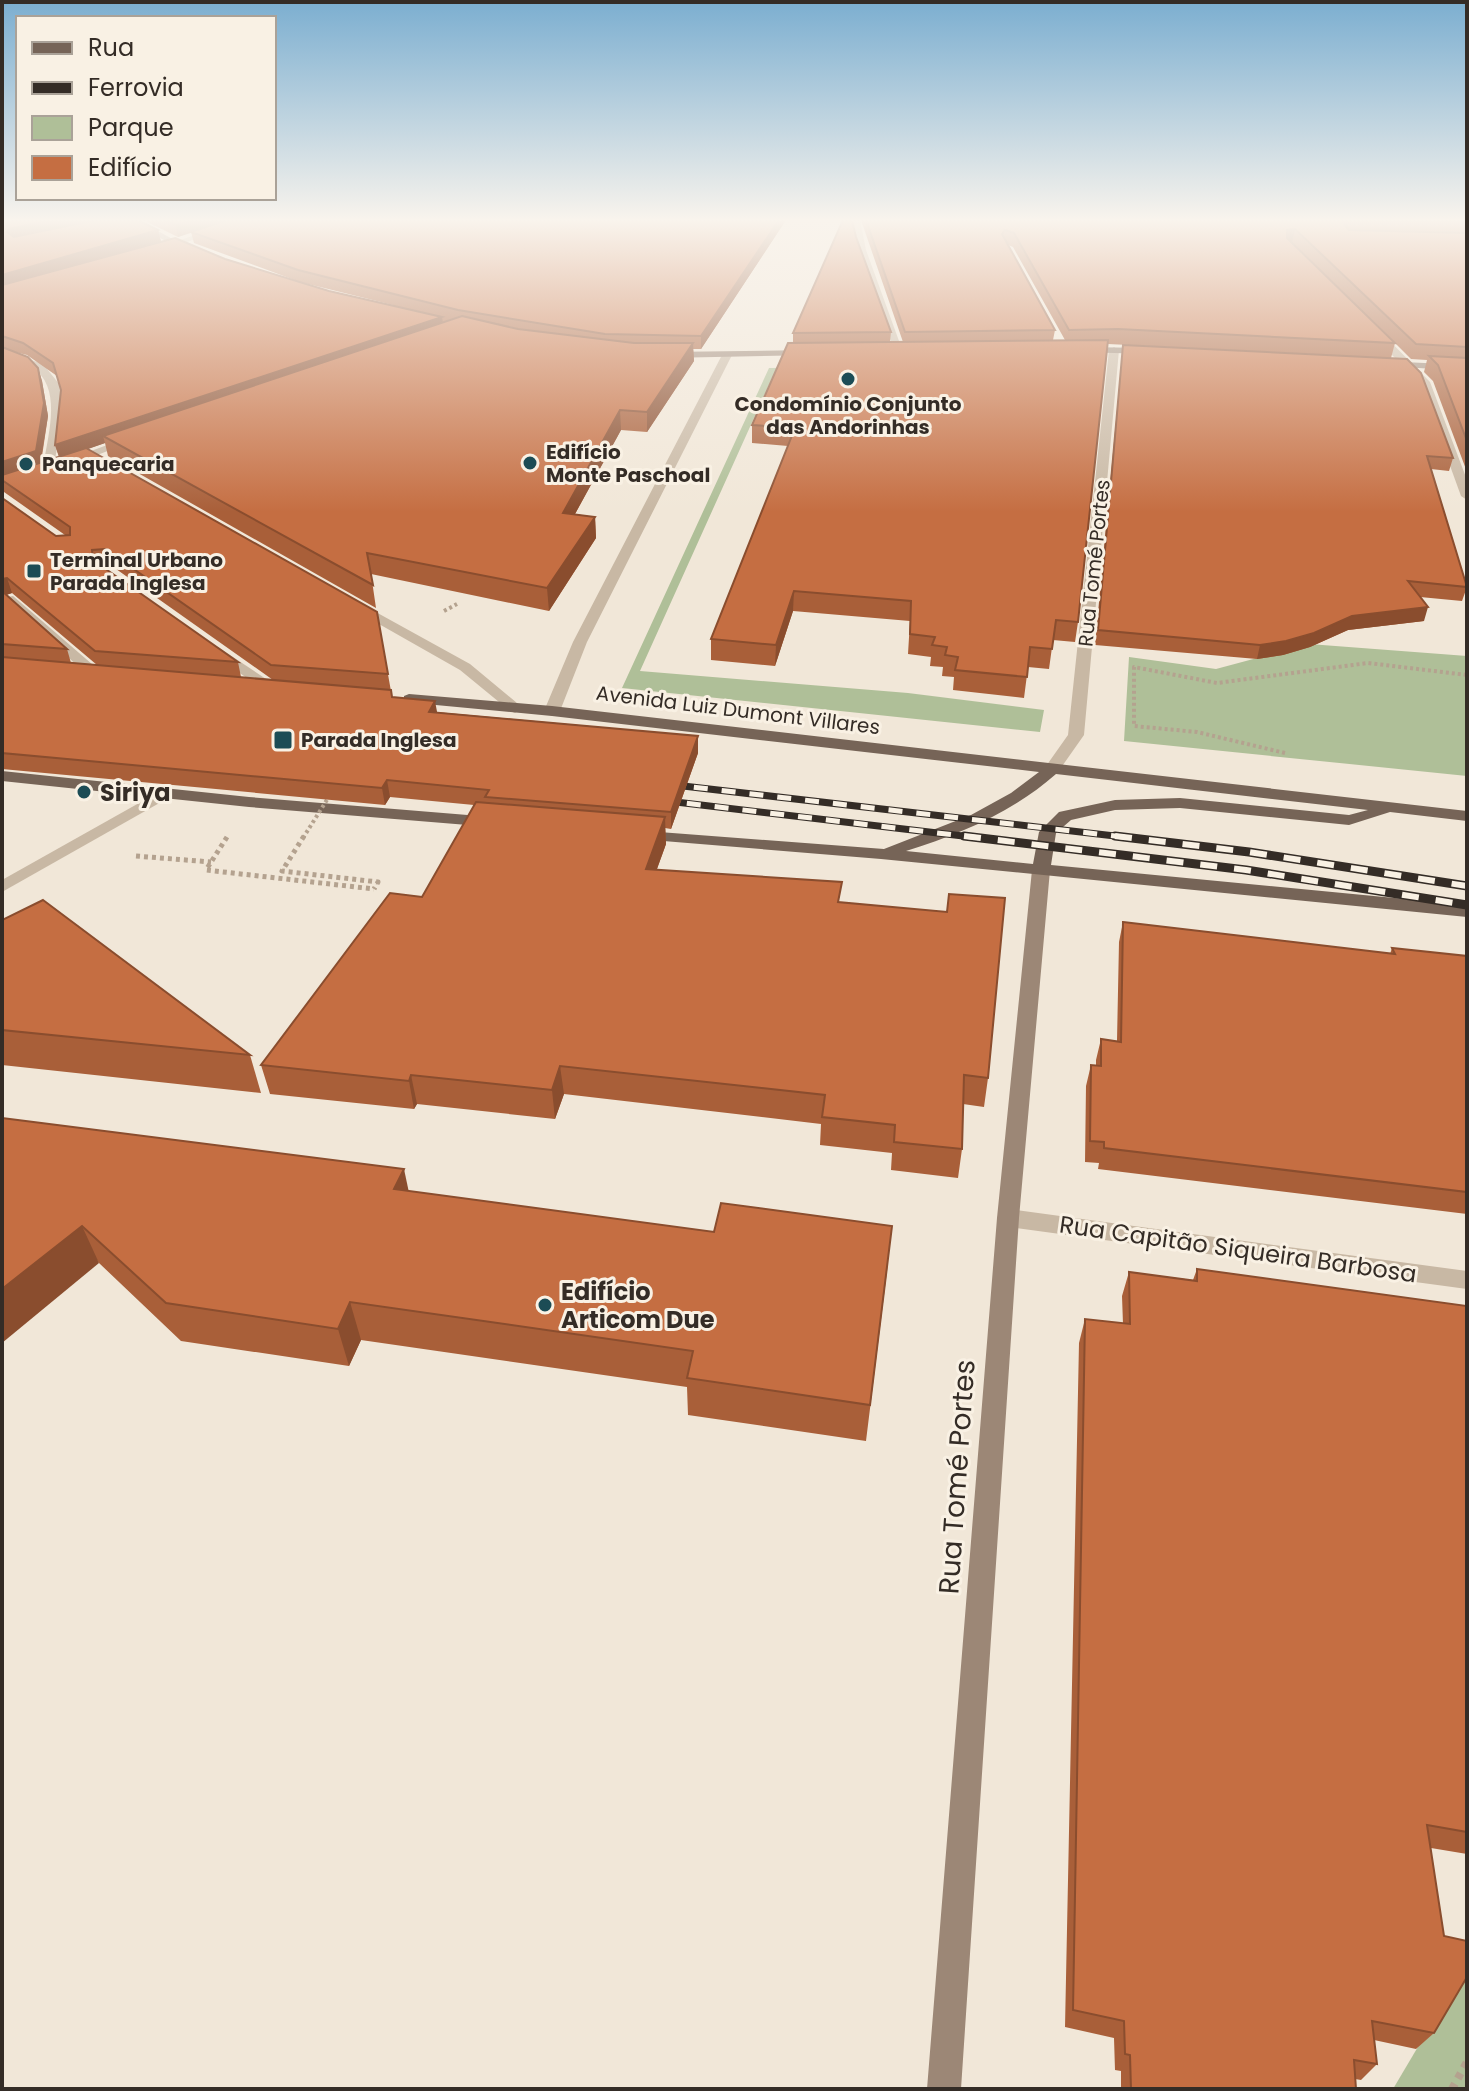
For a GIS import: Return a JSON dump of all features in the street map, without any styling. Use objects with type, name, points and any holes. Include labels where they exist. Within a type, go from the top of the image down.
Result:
[{"type":"main road","points":[[884,350],[905,350]]},
{"type":"main road","points":[[1064,350],[1165,351]]},
{"type":"main road","points":[[650,355],[821,352]]},
{"type":"main road","points":[[1379,362],[1467,368]]},
{"type":"main road","points":[[64,671],[102,674]]},
{"type":"main road","points":[[241,686],[277,689]]},
{"type":"main road","name":"Avenida Luiz Dumont Villares","points":[[386,698],[552,711],[1467,816]]},
{"type":"main road","points":[[881,854],[995,810],[1026,792],[1052,769]]},
{"type":"main road","points":[[2,776],[164,794],[507,823]]},
{"type":"main road","points":[[1041,870],[1048,832],[1065,816],[1115,805],[1180,803],[1349,820],[1393,808]]},
{"type":"main road","points":[[616,832],[881,854],[1467,911]]},
{"type":"main road","name":"Rua Tomé Portes","points":[[944,2089],[1008,1218],[1041,870]]},
{"type":"street","points":[[891,318],[905,350]]},
{"type":"street","points":[[1363,321],[1425,382],[1467,496]]},
{"type":"street","name":"Rua Tomé Portes","points":[[1052,769],[1076,735],[1114,350]]},
{"type":"street","points":[[2,353],[39,366],[55,385],[56,419],[43,470],[97,458],[136,439]]},
{"type":"street","points":[[552,711],[580,642],[727,355]]},
{"type":"street","points":[[337,594],[465,667],[515,708]]},
{"type":"street","points":[[13,600],[102,674]]},
{"type":"street","points":[[204,641],[277,689]]},
{"type":"street","points":[[2,887],[164,794]]},
{"type":"street","name":"Rua Capitão Siqueira Barbosa","points":[[1008,1218],[1467,1280]]},
{"type":"path","points":[[1134,726],[1134,667],[1217,683],[1368,663],[1467,675]]},
{"type":"path","points":[[211,862],[206,870],[374,889],[378,882],[282,871],[335,787]]},
{"type":"path","points":[[1452,2089],[1467,2062]]},
{"type":"green space","points":[[942,366],[940,375],[772,378],[640,671],[908,693],[1044,710],[1040,732],[622,688],[769,368]]},
{"type":"green space","points":[[1309,644],[1467,656],[1467,776],[1124,741],[1129,657],[1216,669]]},
{"type":"green space","points":[[1467,1964],[1467,2089],[1393,2089]]},
{"type":"building","points":[[2,318],[440,318],[55,445],[61,390],[53,363],[23,343],[2,336]]},
{"type":"building","points":[[457,318],[518,329],[634,343],[693,343],[647,412],[620,410],[563,513],[595,517],[547,588],[367,553],[373,585],[103,436]]},
{"type":"building","points":[[504,318],[713,318],[701,336],[605,334]]},
{"type":"building","points":[[800,318],[886,318],[891,332],[793,333]]},
{"type":"building","points":[[900,318],[1048,318],[1055,330],[905,332]]},
{"type":"building","points":[[1062,318],[1369,318],[1395,343],[1118,329],[1069,330]]},
{"type":"building","points":[[1388,318],[1467,318],[1467,347],[1416,344]]},
{"type":"building","points":[[1108,340],[1078,622],[1056,620],[1052,649],[1030,647],[1027,677],[955,670],[958,657],[945,655],[947,647],[932,645],[935,637],[910,634],[911,601],[794,591],[776,645],[711,639],[795,428],[752,425],[788,343]]},
{"type":"building","points":[[1123,345],[1407,359],[1421,373],[1453,458],[1427,456],[1467,587],[1408,581],[1428,607],[1352,616],[1314,633],[1260,645],[1098,630]]},
{"type":"building","points":[[2,347],[28,357],[38,368],[44,403],[36,451],[2,462]]},
{"type":"building","points":[[1429,356],[1467,358],[1467,441],[1438,365]]},
{"type":"building","points":[[86,448],[377,612],[388,674],[271,665],[105,549],[92,550],[93,560],[238,662],[95,651],[7,578],[2,579],[2,498],[56,536],[70,535],[70,527],[2,480],[2,475]]},
{"type":"building","points":[[2,591],[67,649],[2,644]]},
{"type":"building","name":"Parada Inglesa","points":[[2,657],[391,690],[392,697],[435,701],[429,712],[698,736],[671,812],[485,797],[489,790],[387,780],[382,788],[2,753]]},
{"type":"building","points":[[476,802],[665,817],[646,869],[842,882],[838,902],[947,912],[949,894],[1005,898],[988,1078],[964,1075],[962,1149],[894,1142],[895,1125],[822,1117],[825,1095],[560,1066],[552,1090],[411,1075],[409,1081],[261,1065],[390,893],[422,897]]},
{"type":"building","points":[[43,900],[250,1055],[2,1030],[2,920]]},
{"type":"building","points":[[1123,922],[1395,954],[1392,948],[1467,956],[1467,1192],[1104,1148],[1104,1142],[1090,1141],[1091,1065],[1101,1066],[1101,1039],[1121,1042]]},
{"type":"building","points":[[2,1118],[404,1169],[394,1189],[714,1232],[721,1203],[892,1226],[870,1405],[687,1378],[693,1351],[350,1302],[338,1329],[166,1303],[82,1226],[2,1289]]},
{"type":"building","points":[[1197,1269],[1467,1306],[1467,1832],[1427,1825],[1444,1936],[1467,1941],[1467,1977],[1434,2033],[1372,2021],[1377,2064],[1354,2060],[1356,2089],[1131,2089],[1130,2055],[1125,2054],[1124,2021],[1073,2010],[1085,1319],[1130,1324],[1129,1272],[1197,1281]]},
{"type":"railway","points":[[666,784],[1124,837]]},
{"type":"railway","points":[[659,800],[980,838]]},
{"type":"railway","points":[[964,836],[1246,870],[1467,905]]},
{"type":"railway","points":[[1115,836],[1124,837]]},
{"type":"railway","points":[[1124,837],[1132,838]]},
{"type":"railway","points":[[1124,837],[1249,852],[1467,886]]},
{"type":"place","name":"Condomínio Conjunto das Andorinhas","points":[[848,379]]},
{"type":"place","name":"Edifício Monte Paschoal","points":[[530,463]]},
{"type":"place","name":"Panquecaria","points":[[26,464]]},
{"type":"place","name":"Terminal Urbano Parada Inglesa","points":[[34,571]]},
{"type":"place","name":"Parada Inglesa","points":[[283,740]]},
{"type":"place","name":"Siriya","points":[[84,792]]},
{"type":"place","name":"Edifício Articom Due","points":[[545,1305]]}]
